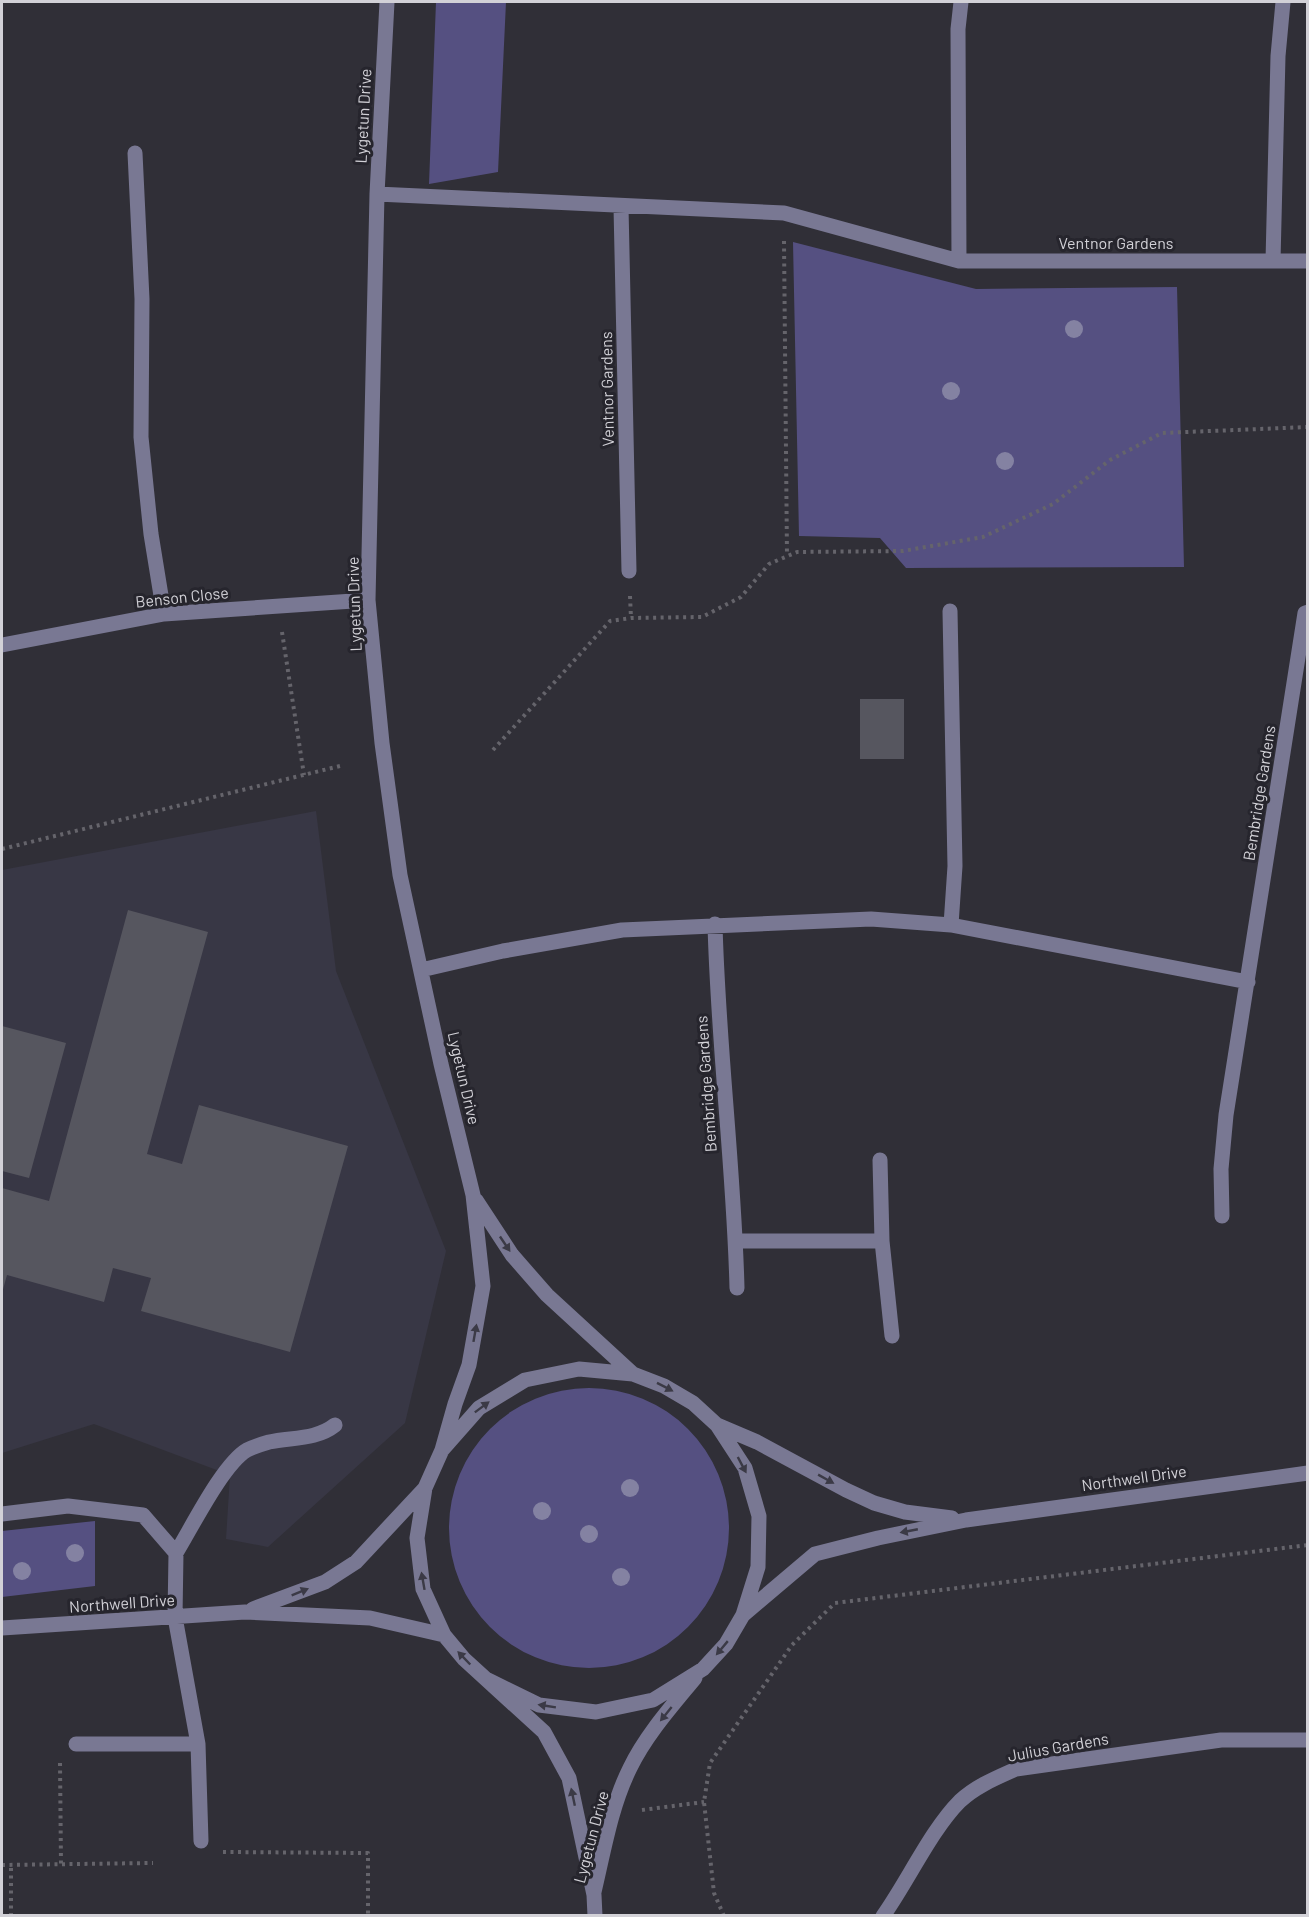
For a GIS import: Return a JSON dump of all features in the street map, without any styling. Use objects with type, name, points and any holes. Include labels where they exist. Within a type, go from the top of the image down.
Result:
[{"type":"street","name":"Lygetun Drive","points":[[387,2],[377,194],[368,600],[382,743],[400,875],[441,1064],[473,1195]]},
{"type":"street","points":[[959,261],[958,29],[961,2]]},
{"type":"street","points":[[1273,261],[1278,56],[1283,2]]},
{"type":"street","points":[[135,153],[142,299],[141,437],[151,534],[164,614]]},
{"type":"street","name":"Ventnor Gardens","points":[[377,194],[784,213],[959,261],[1308,261]]},
{"type":"street","name":"Ventnor Gardens","points":[[621,207],[629,571]]},
{"type":"street","name":"Benson Close","points":[[2,645],[164,614],[368,600]]},
{"type":"street","points":[[950,611],[955,866],[951,925]]},
{"type":"street","name":"Bembridge Gardens","points":[[1222,1216],[1221,1169],[1226,1115],[1305,612],[1308,612]]},
{"type":"street","points":[[421,970],[503,951],[622,930],[872,918],[951,925],[1248,982]]},
{"type":"street","name":"Bembridge Gardens","points":[[715,924],[716,984],[736,1240],[737,1288]]},
{"type":"street","points":[[880,1160],[882,1241],[892,1336]]},
{"type":"street","points":[[473,1195],[512,1255],[547,1296],[633,1374]]},
{"type":"street","points":[[442,1450],[469,1365],[483,1286],[473,1195]]},
{"type":"street","points":[[736,1240],[882,1241]]},
{"type":"street","name":"Lygetun Drive","points":[[594,1895],[614,1809],[630,1767],[656,1726],[726,1644],[743,1615],[758,1567],[759,1516],[745,1468],[717,1425],[693,1403],[664,1386],[633,1374],[579,1368],[525,1380],[478,1408],[442,1450],[425,1488],[417,1538],[423,1589],[444,1635],[464,1659],[544,1732],[569,1778],[594,1895],[595,1916]]},
{"type":"street","points":[[201,1841],[198,1744],[175,1617],[176,1553],[229,1466],[247,1450],[268,1442],[316,1435],[335,1425]]},
{"type":"street","points":[[717,1425],[758,1442],[874,1503],[905,1512],[966,1520]]},
{"type":"street","name":"Northwell Drive","points":[[966,1520],[1308,1473]]},
{"type":"street","name":"Northwell Drive","points":[[245,1612],[325,1582],[356,1562],[425,1488]]},
{"type":"street","points":[[2,1514],[68,1506],[143,1515],[176,1553]]},
{"type":"street","points":[[743,1615],[815,1554],[966,1520]]},
{"type":"street","name":"Northwell Drive","points":[[2,1628],[245,1612],[370,1618],[444,1635]]},
{"type":"street","name":"Lygetun Drive","points":[[486,1679],[539,1705],[596,1712],[653,1700],[703,1669]]},
{"type":"street","name":"Julius Gardens","points":[[883,1916],[938,1829],[960,1801],[985,1782],[1016,1769],[1221,1740],[1308,1740]]},
{"type":"street","points":[[75,1744],[198,1744]]},
{"type":"path","points":[[784,213],[788,556]]},
{"type":"path","points":[[493,750],[610,621],[631,618],[702,617],[741,597],[769,564],[797,552],[903,551],[983,537],[1053,504],[1110,460],[1162,433],[1308,427]]},
{"type":"path","points":[[278,607],[304,775]]},
{"type":"path","points":[[2,849],[344,765]]},
{"type":"path","points":[[724,1916],[714,1893],[704,1802],[710,1763],[792,1645],[835,1603],[1308,1545]]},
{"type":"path","points":[[62,1864],[60,1761],[75,1744]]},
{"type":"path","points":[[633,1811],[704,1802]]},
{"type":"path","points":[[201,1841],[220,1852],[368,1853],[368,1916]]},
{"type":"path","points":[[2,1865],[153,1863]]},
{"type":"path","points":[[11,1865],[11,1916]]},
{"type":"shaded area","points":[[436,2],[506,2],[498,172],[429,184]]},
{"type":"shaded area","points":[[793,242],[976,289],[1177,287],[1184,567],[906,568],[880,538],[799,536]]},
{"type":"shaded area","points":[[316,811],[336,971],[446,1251],[405,1423],[268,1547],[226,1539],[230,1475],[94,1424],[2,1453],[2,870]]},
{"type":"shaded area","points":[[589,1388],[616,1391],[642,1399],[667,1412],[688,1429],[705,1450],[718,1475],[726,1501],[729,1528],[726,1555],[718,1581],[705,1606],[688,1627],[667,1644],[642,1657],[616,1665],[589,1668],[562,1665],[536,1657],[511,1644],[490,1627],[473,1606],[460,1581],[452,1555],[449,1528],[452,1501],[460,1475],[473,1450],[490,1429],[511,1412],[536,1399],[562,1391]]},
{"type":"shaded area","points":[[95,1521],[95,1586],[2,1597],[2,1531]]},
{"type":"building","points":[[860,699],[904,699],[904,759],[860,759]]},
{"type":"building","points":[[128,910],[208,932],[147,1154],[182,1164],[199,1105],[348,1146],[290,1352],[141,1311],[151,1278],[113,1268],[104,1302],[7,1275],[2,1293],[2,1188],[49,1201]]},
{"type":"building","points":[[2,1026],[66,1043],[29,1178],[2,1171]]}]
